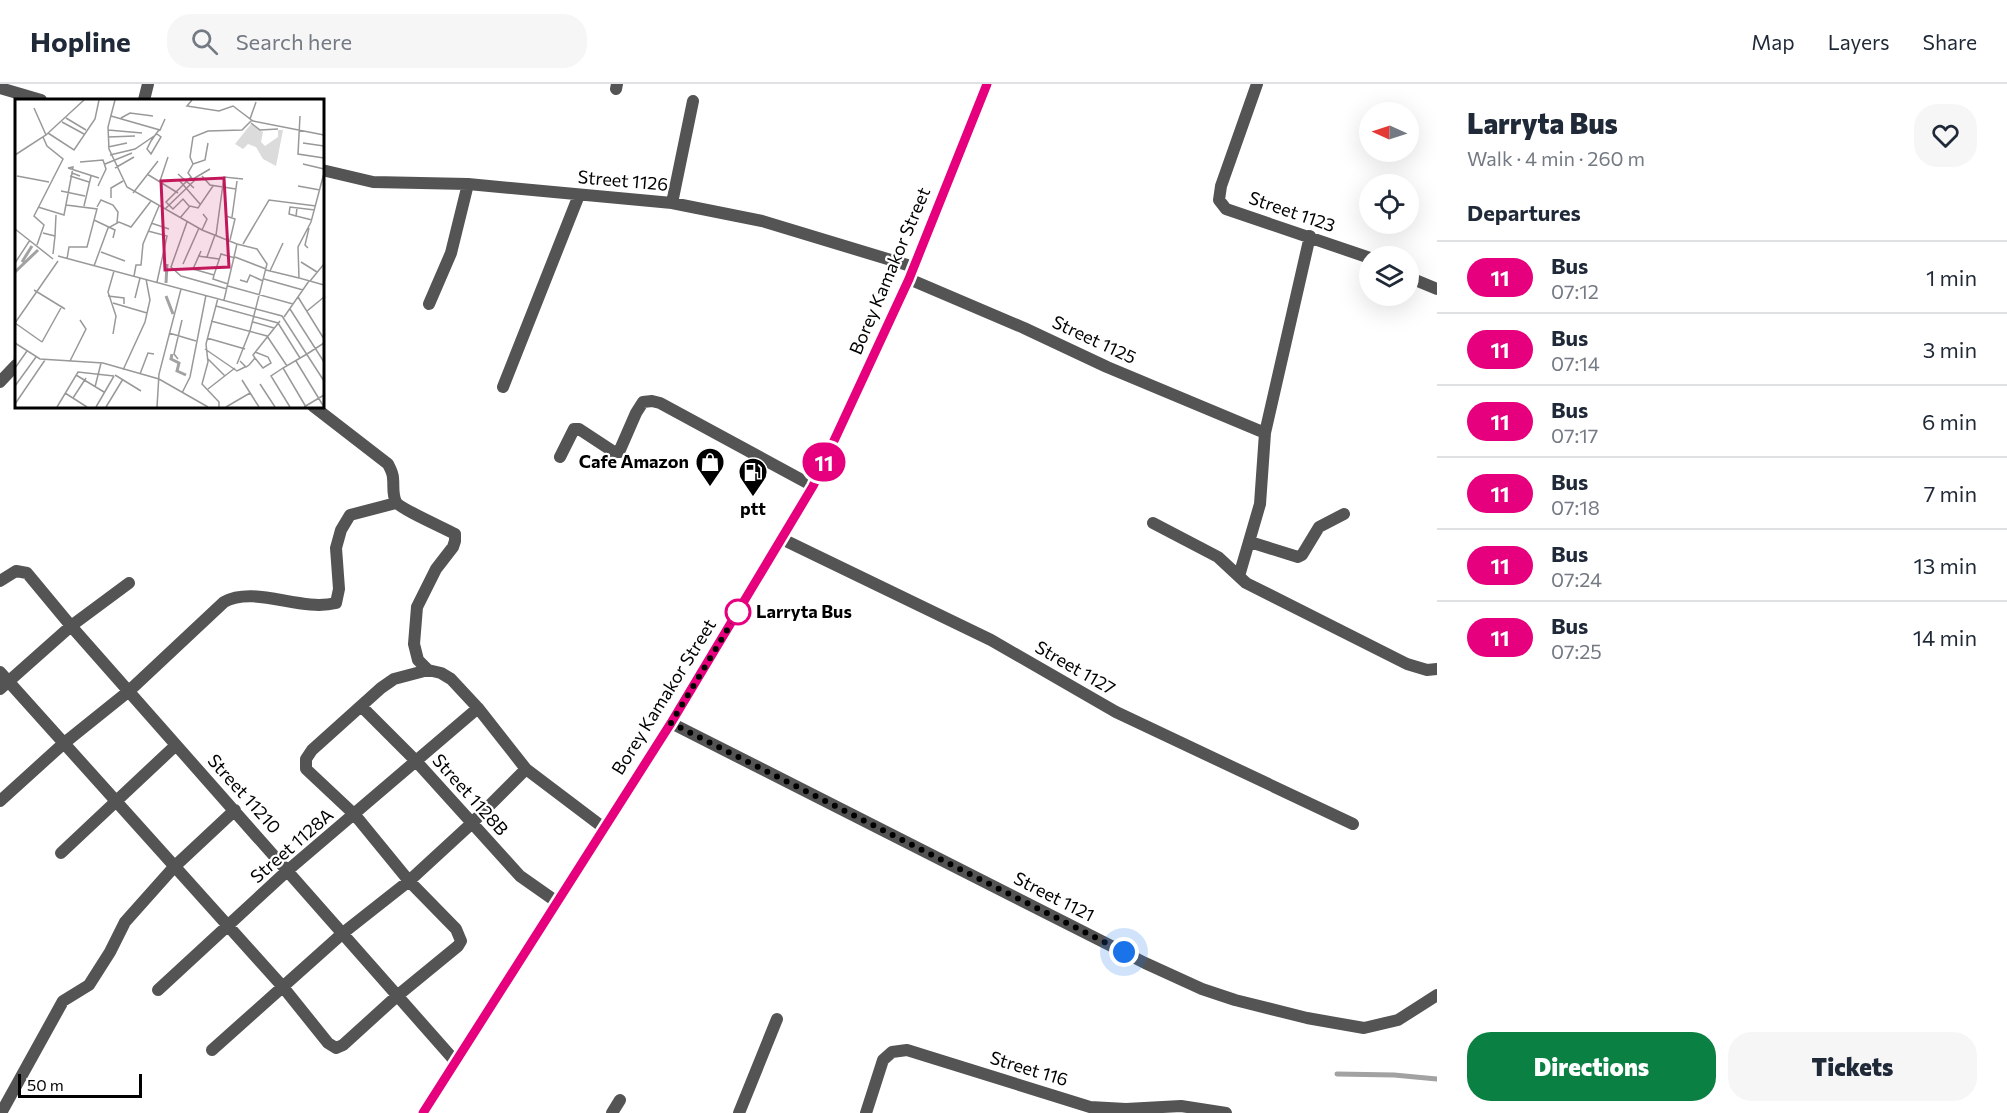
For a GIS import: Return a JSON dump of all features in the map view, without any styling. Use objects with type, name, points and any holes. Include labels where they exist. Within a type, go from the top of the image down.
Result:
[{"type":"main road","name":"Borey Kamakor Street","points":[[423,1113],[671,723],[813,486],[909,279],[987,84]]},
{"type":"street","points":[[144,99],[148,84]]},
{"type":"street","name":"Street 1123","points":[[1257,84],[1221,186],[1219,200],[1226,209],[1359,254]]},
{"type":"street","points":[[0,88],[38,99]]},
{"type":"street","points":[[672,203],[693,101]]},
{"type":"street","name":"Street 1126","points":[[324,171],[373,182],[468,184],[672,203],[762,221],[914,267]]},
{"type":"street","points":[[429,304],[451,254],[468,184]]},
{"type":"street","points":[[503,387],[579,195]]},
{"type":"street","points":[[1239,576],[1260,504],[1265,433],[1310,236]]},
{"type":"street","name":"Street 1125","points":[[909,279],[1014,323],[1118,372],[1265,433]]},
{"type":"street","points":[[1419,282],[1437,289]]},
{"type":"street","points":[[0,382],[15,366]]},
{"type":"street","points":[[560,457],[574,429],[579,429],[614,452],[619,452],[643,402],[652,401],[813,486]]},
{"type":"street","points":[[316,408],[388,464],[393,476],[396,503],[455,534],[453,547],[436,570],[417,606],[414,644],[418,660],[428,670]]},
{"type":"street","points":[[0,801],[63,744],[129,691],[224,602],[233,597],[251,596],[280,602],[325,606],[336,603],[339,589],[336,548],[341,530],[350,515],[396,503]]},
{"type":"street","points":[[1250,542],[1298,557],[1302,555],[1319,527],[1344,514]]},
{"type":"street","points":[[1153,523],[1218,557],[1245,584],[1407,664],[1427,670],[1437,669]]},
{"type":"street","name":"Street 1127","points":[[782,539],[991,640],[1116,712],[1353,824]]},
{"type":"street","name":"Street 11210","points":[[0,581],[16,571],[27,573],[176,746],[455,1061]]},
{"type":"street","points":[[129,583],[3,681],[283,987],[328,1043],[336,1048],[343,1045],[461,941],[456,929],[410,881],[355,815],[306,770],[306,759],[312,750],[362,707],[381,687],[394,680],[428,670],[441,673],[451,679],[478,708],[526,769],[604,828]]},
{"type":"street","name":"Street 1128B","points":[[362,707],[415,760],[520,876],[556,902]]},
{"type":"street","name":"Street 1128A","points":[[159,990],[288,871],[478,708]]},
{"type":"street","name":"Street 1121","points":[[671,723],[1070,926],[1202,989],[1306,1018],[1364,1028],[1398,1020],[1437,995]]},
{"type":"street","points":[[61,853],[176,746]]},
{"type":"street","points":[[212,1050],[343,933],[410,881],[526,769]]},
{"type":"street","points":[[1,1113],[63,1001],[88,985],[110,952],[125,922],[174,867],[235,810]]},
{"type":"street","points":[[738,1113],[777,1019]]},
{"type":"street","name":"Street 116","points":[[866,1113],[883,1060],[892,1052],[907,1050],[1090,1107],[1126,1109],[1181,1106],[1226,1113]]},
{"type":"street","points":[[612,1113],[620,1100]]},
{"type":"waterway","points":[[1337,1074],[1394,1075],[1437,1079]]},
{"type":"bus line","name":"11","points":[[423,1113],[671,723],[813,486],[909,279],[987,84]]},
{"type":"place","name":"Cafe Amazon","points":[[710,488]]},
{"type":"place","name":"ptt","points":[[753,498]]},
{"type":"place","name":"Larryta Bus","points":[[738,612]]},
{"type":"route","points":[[738,612],[671,723],[1124,952]]}]
